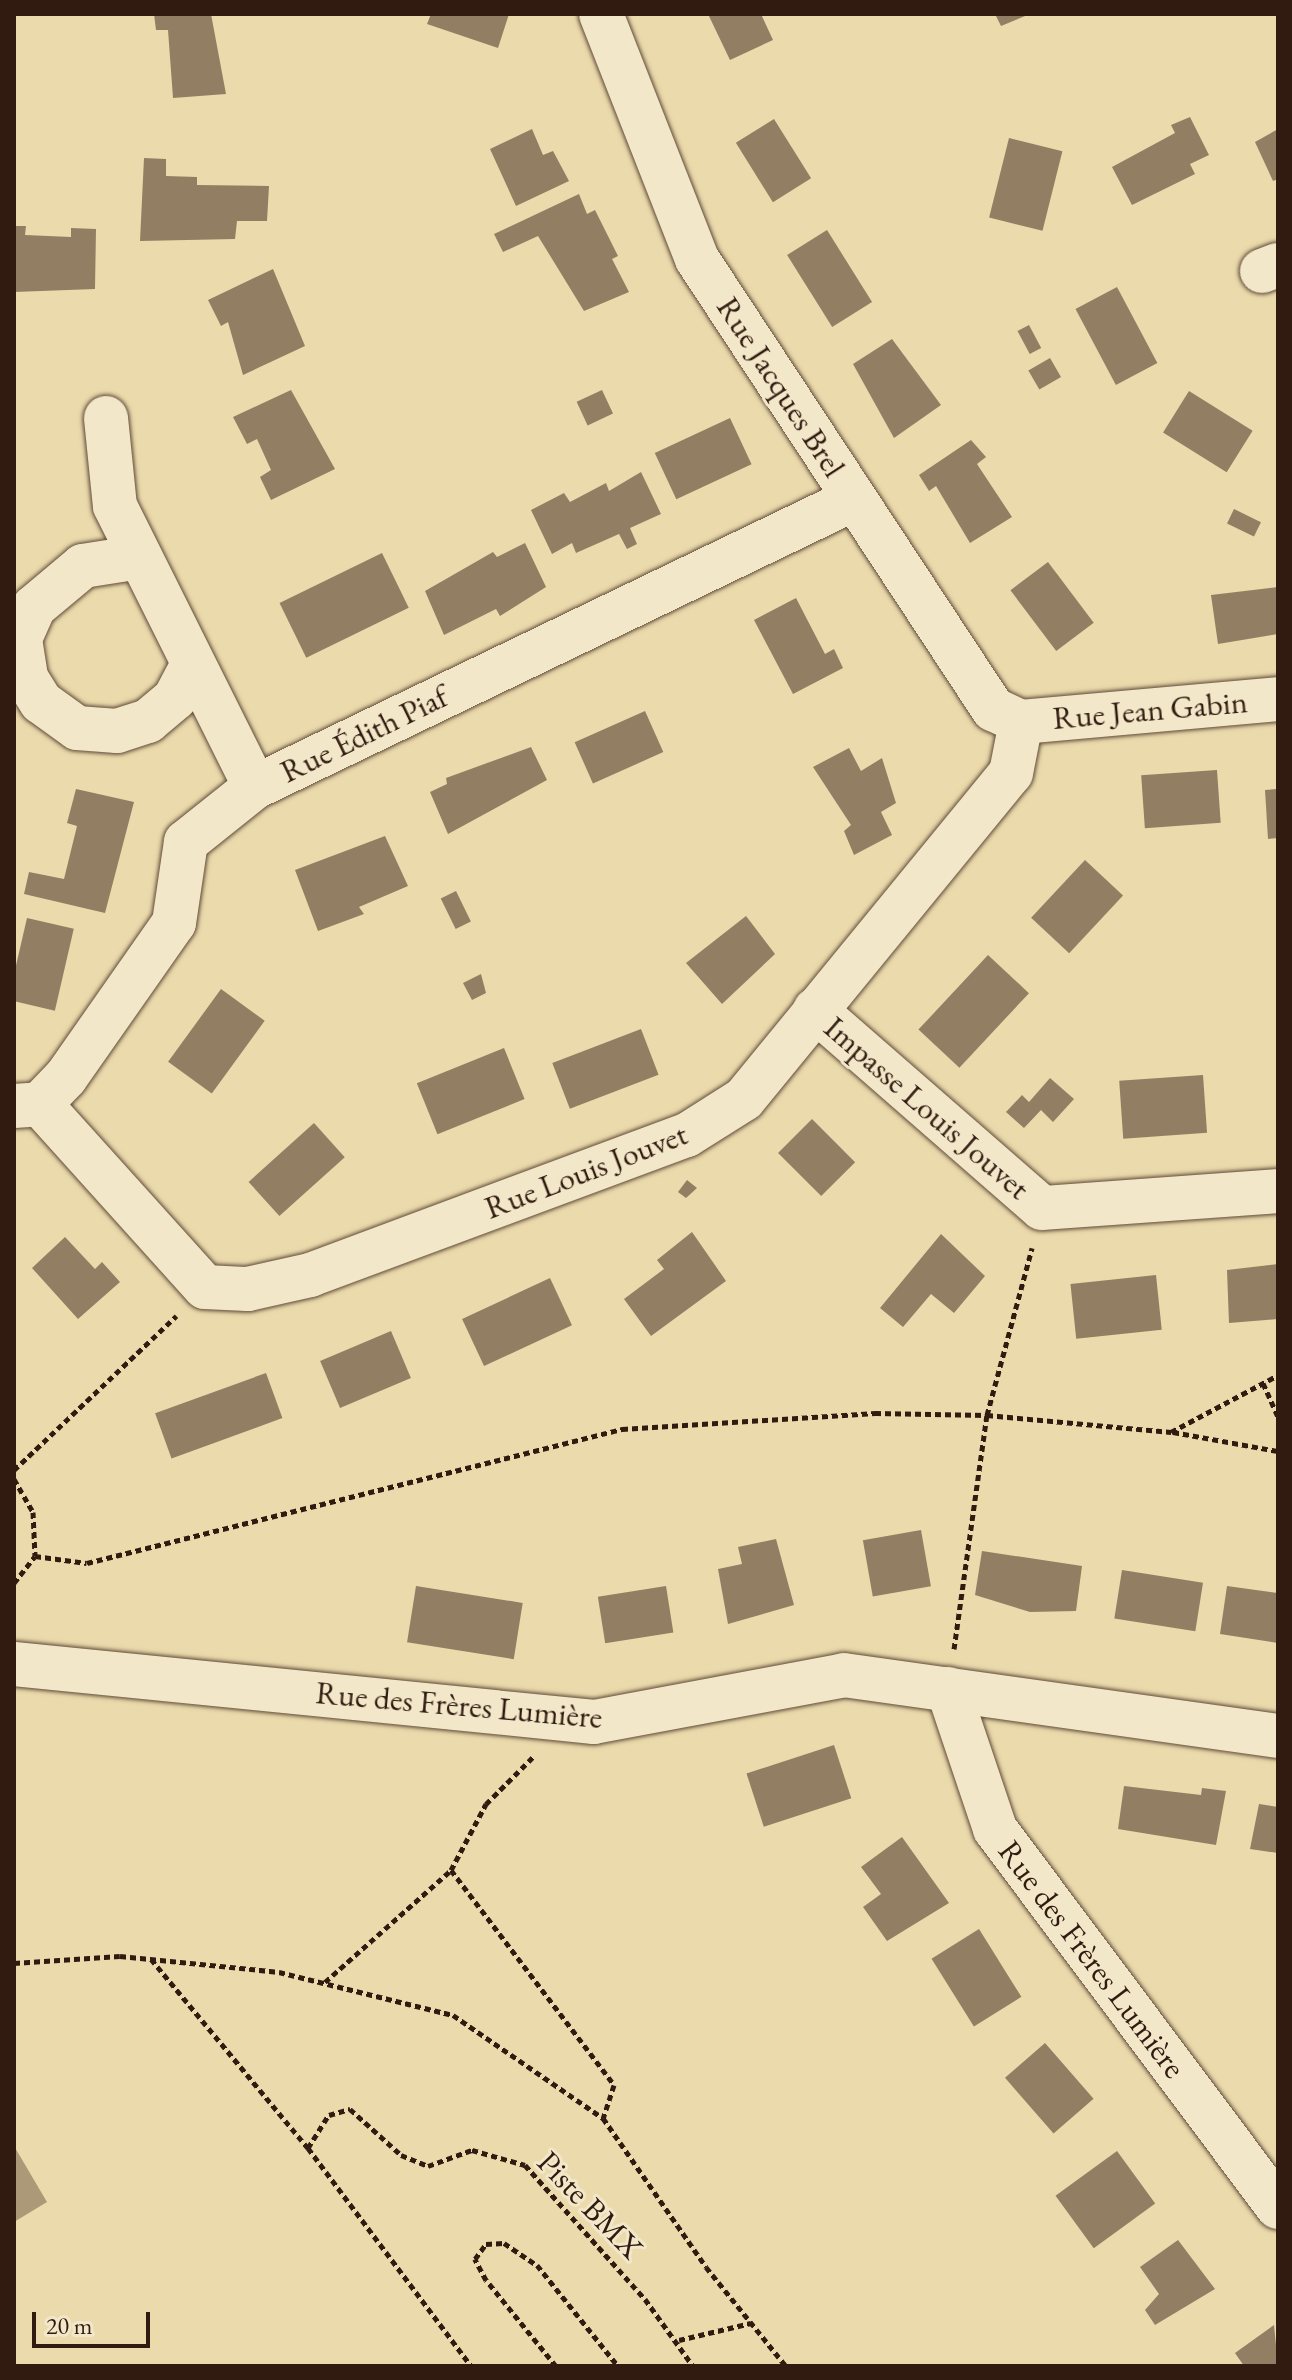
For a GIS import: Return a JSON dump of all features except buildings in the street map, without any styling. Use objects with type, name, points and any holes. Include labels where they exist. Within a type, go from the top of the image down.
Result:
[{"type":"street","name":"Rue Jacques Brel","points":[[601,14],[697,259],[993,709],[1021,722]]},
{"type":"street","points":[[106,418],[115,506],[255,787]]},
{"type":"street","name":"Rue Édith Piaf","points":[[27,1105],[66,1077],[174,923],[186,842],[255,787],[854,499]]},
{"type":"street","points":[[140,557],[83,566],[34,607],[20,639],[26,678],[41,702],[77,728],[117,731],[148,721],[175,698],[193,664]]},
{"type":"street","name":"Rue Jean Gabin","points":[[1021,722],[1278,699]]},
{"type":"street","name":"Rue Louis Jouvet","points":[[205,1287],[248,1289],[310,1275],[687,1135],[744,1099],[1011,773],[1021,722]]},
{"type":"street","name":"Impasse Louis Jouvet","points":[[815,1010],[1042,1208],[1278,1191]]},
{"type":"street","points":[[27,1105],[205,1287]]},
{"type":"street","name":"Rue des Frères Lumière","points":[[14,1664],[594,1722],[844,1675],[1278,1736]]},
{"type":"street","name":"Rue des Frères Lumière","points":[[948,1689],[995,1829],[1278,2207]]},
{"type":"path","points":[[948,1689],[987,1415],[1042,1208]]},
{"type":"path","points":[[14,1470],[205,1287]]},
{"type":"path","points":[[1171,1432],[1278,1375]]},
{"type":"path","points":[[1263,1383],[1278,1416]]},
{"type":"path","points":[[35,1556],[87,1563],[622,1429],[875,1413],[987,1415],[1171,1432],[1278,1451]]},
{"type":"path","points":[[14,1479],[33,1512],[35,1556],[14,1583]]},
{"type":"path","points":[[324,1983],[451,1870],[486,1804],[569,1720]]},
{"type":"path","points":[[451,1870],[614,2085],[603,2118]]},
{"type":"path","points":[[150,1959],[308,2148],[471,2366]]},
{"type":"path","points":[[14,1963],[150,1959],[324,1983],[453,2015],[603,2118],[751,2323],[786,2366]]},
{"type":"path","name":"Piste BMX","points":[[308,2148],[329,2115],[350,2109],[401,2155],[428,2166],[472,2150],[525,2165],[679,2340],[693,2366]]},
{"type":"path","points":[[556,2366],[486,2280],[475,2259],[486,2244],[504,2243],[537,2265],[618,2366]]},
{"type":"path","points":[[679,2340],[751,2323]]},
{"type":"shaded area","points":[[14,2146],[47,2202],[14,2222]]}]
